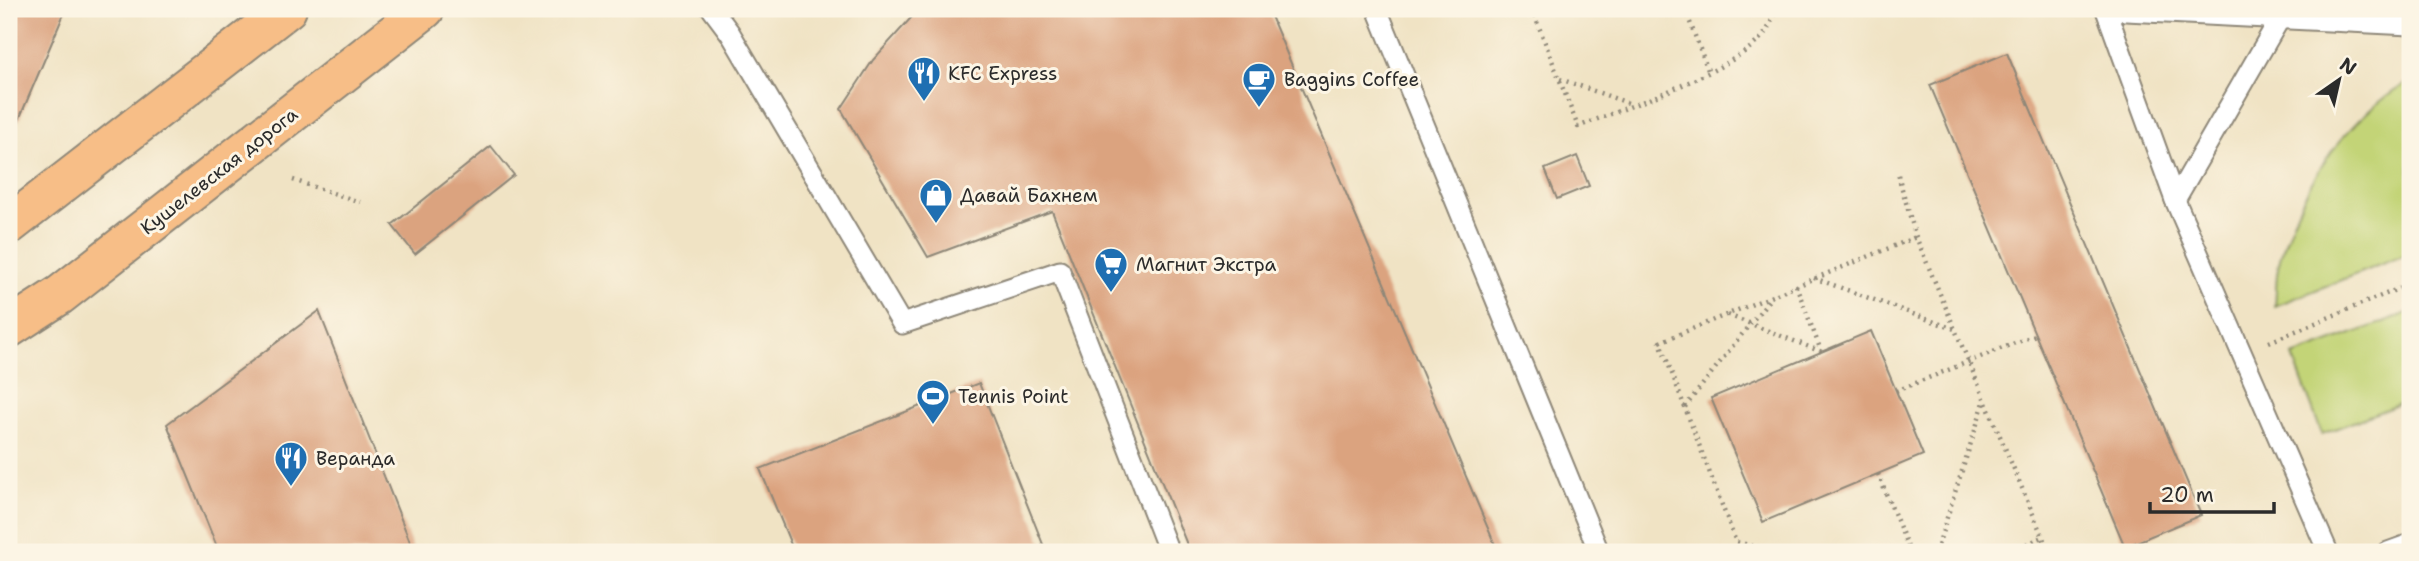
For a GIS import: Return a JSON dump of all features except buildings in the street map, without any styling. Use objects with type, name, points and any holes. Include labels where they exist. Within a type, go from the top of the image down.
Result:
[{"type":"main road","points":[[9,225],[287,9]]},
{"type":"main road","name":"Кушелевская дорога","points":[[9,328],[60,295],[425,9]]},
{"type":"lane","points":[[712,9],[730,33],[902,324],[1060,271],[1169,552]]},
{"type":"lane","points":[[1377,9],[1599,552]]},
{"type":"lane","points":[[2328,552],[2175,200],[2106,10],[2410,25]]},
{"type":"lane","points":[[2175,200],[2279,20]]},
{"type":"lane","points":[[2388,552],[2410,544]]},
{"type":"path","points":[[1532,9],[1578,127],[1709,73],[1746,51],[1765,33],[1777,9],[1773,9]]},
{"type":"path","points":[[1685,9],[1709,73]]},
{"type":"path","points":[[1559,79],[1632,104]]},
{"type":"path","points":[[1898,175],[1916,237],[2049,552]]},
{"type":"path","points":[[293,180],[360,202]]},
{"type":"path","points":[[1780,552],[1736,542],[1660,342],[1916,237]]},
{"type":"path","points":[[1813,278],[1957,330]]},
{"type":"path","points":[[2242,353],[2410,284]]},
{"type":"path","points":[[1727,314],[1822,352],[1796,285]]},
{"type":"path","points":[[1685,407],[1773,295]]},
{"type":"path","points":[[1896,391],[2035,335]]},
{"type":"path","points":[[1936,552],[1985,398]]},
{"type":"path","points":[[1878,474],[1910,552]]},
{"type":"path","points":[[2007,552],[2043,537]]},
{"type":"green space","points":[[2410,81],[2410,253],[2275,306],[2277,274],[2283,249],[2299,208],[2319,170],[2359,120]]},
{"type":"green space","points":[[2410,312],[2410,400],[2322,434],[2293,356]]},
{"type":"place","name":"KFC Express","points":[[924,103]]},
{"type":"place","name":"Baggins Coffee","points":[[1259,109]]},
{"type":"place","name":"Давай Бахнем","points":[[936,225]]},
{"type":"place","name":"Магнит Экстра","points":[[1111,294]]},
{"type":"place","name":"Tennis Point","points":[[933,426]]},
{"type":"place","name":"Веранда","points":[[291,488]]}]
